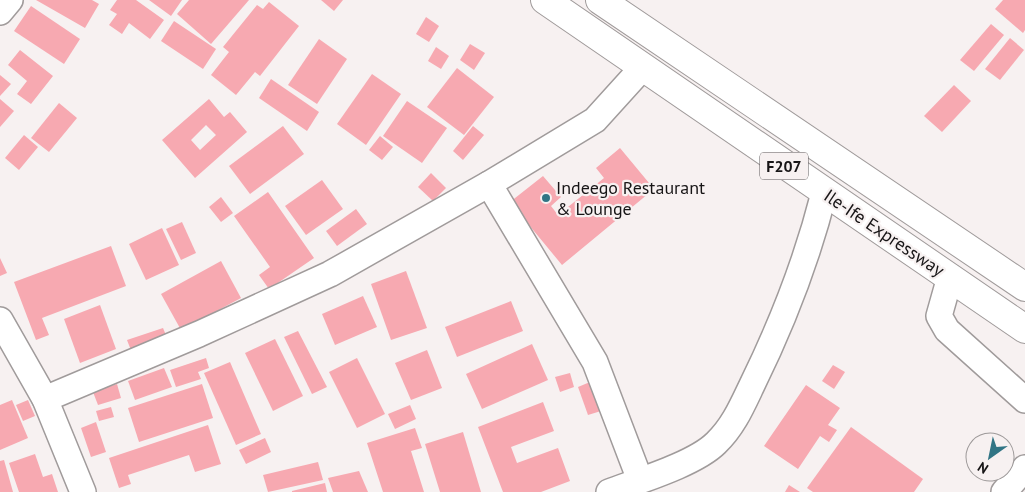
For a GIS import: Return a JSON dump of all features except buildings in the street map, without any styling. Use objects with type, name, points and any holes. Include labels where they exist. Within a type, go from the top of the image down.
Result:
[{"type":"main road","name":"Ile-Ife Expressway","points":[[545,0],[1025,329]]},
{"type":"main road","name":"Ile-Ife Expressway","points":[[600,0],[1025,287]]},
{"type":"street","points":[[0,12],[10,0]]},
{"type":"street","points":[[45,399],[199,334],[330,274],[489,184],[595,120],[643,67]]},
{"type":"street","points":[[489,184],[595,362],[640,480]]},
{"type":"street","points":[[609,492],[692,459],[715,444],[732,424],[768,352],[811,243],[824,193]]},
{"type":"street","points":[[950,277],[939,316],[946,330],[1025,400]]},
{"type":"street","points":[[0,320],[45,399],[83,492]]},
{"type":"street","points":[[1004,492],[1025,468]]},
{"type":"place","name":"Indeego Restaurant & Lounge","points":[[546,198]]}]
